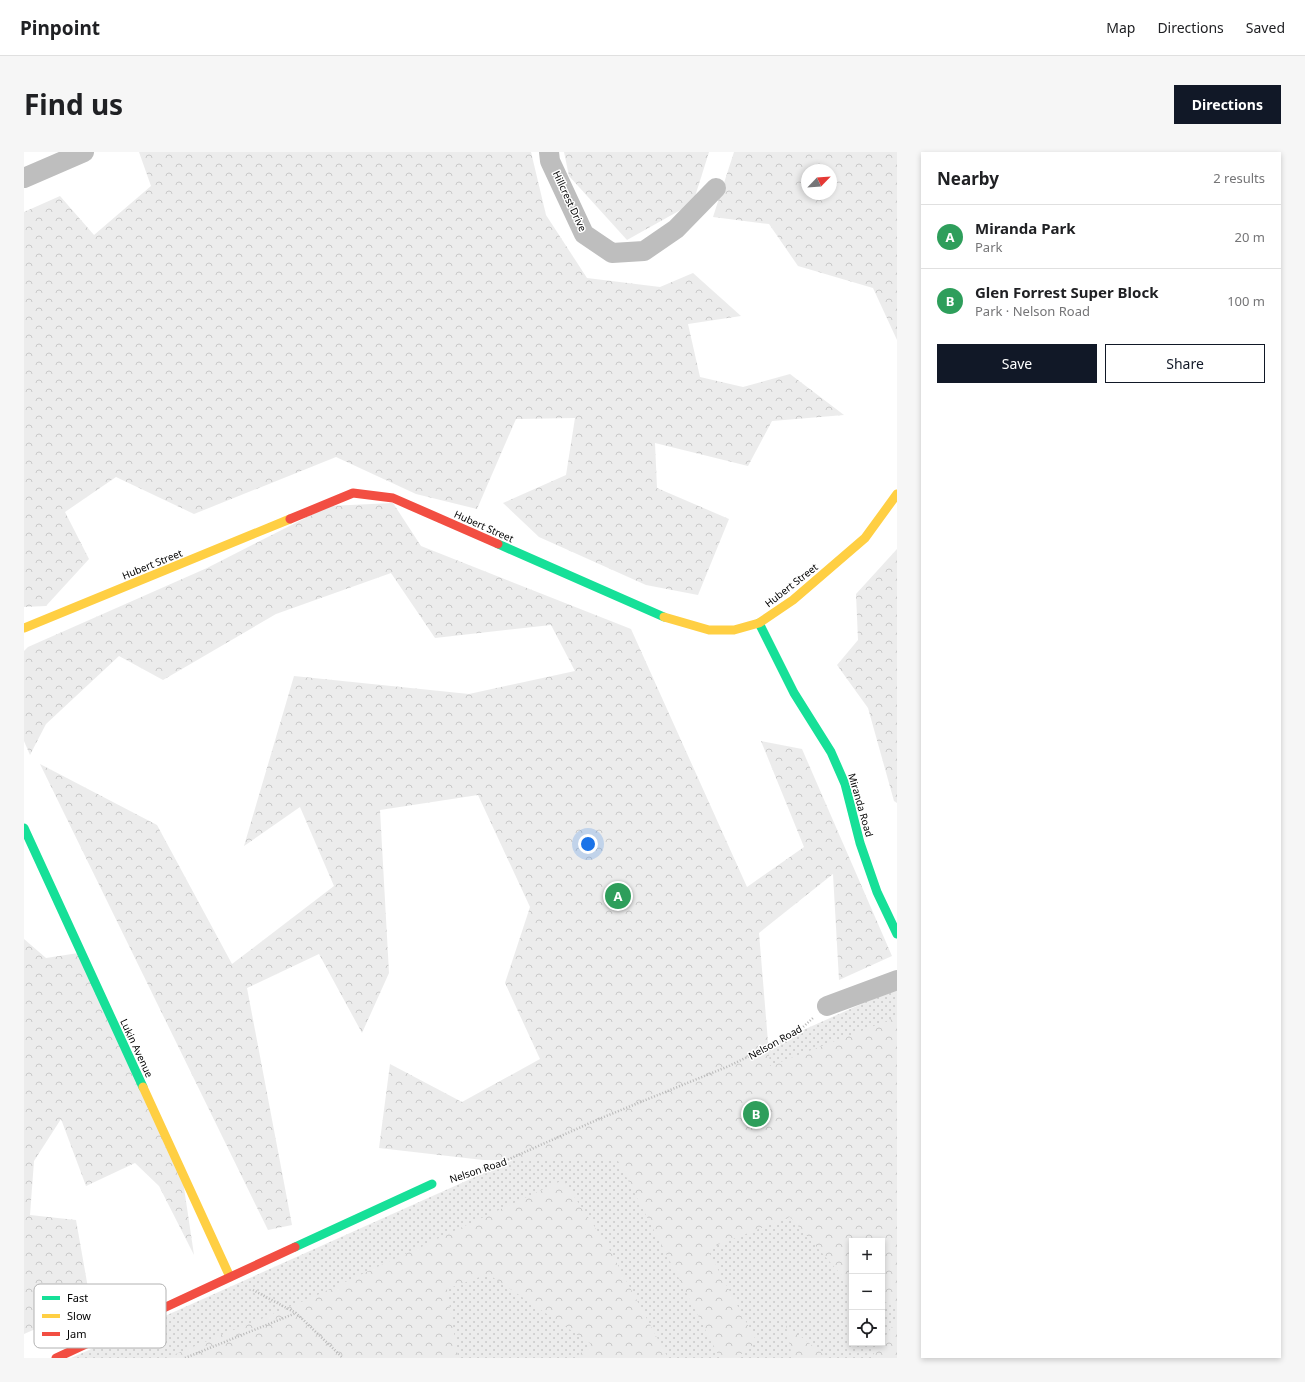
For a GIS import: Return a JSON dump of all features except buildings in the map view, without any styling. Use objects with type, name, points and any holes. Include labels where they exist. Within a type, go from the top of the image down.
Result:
[{"type":"street","points":[[24,178],[84,152]]},
{"type":"street","name":"Hillcrest Drive","points":[[549,152],[550,161],[584,234],[612,253],[644,251],[676,230],[716,188]]},
{"type":"street","name":"Hubert Street","points":[[24,628],[353,493],[393,498],[671,620],[708,630],[734,630],[759,623],[793,600],[865,538],[897,494]]},
{"type":"street","name":"Miranda Road","points":[[759,623],[794,693],[831,752],[845,784],[860,843],[877,892],[897,934]]},
{"type":"street","name":"Lukin Avenue","points":[[24,828],[230,1277]]},
{"type":"street","points":[[827,1006],[897,980]]},
{"type":"street","points":[[166,1307],[432,1184]]},
{"type":"street","points":[[56,1358],[77,1348]]},
{"type":"path","name":"Nelson Road","points":[[432,1184],[498,1164],[599,1119],[729,1066],[776,1043],[802,1028],[827,1006]]},
{"type":"path","points":[[230,1277],[296,1313],[343,1358]]},
{"type":"path","points":[[185,1358],[296,1313]]},
{"type":"green space","points":[[139,152],[531,152],[546,215],[587,278],[660,287],[693,273],[741,316],[688,324],[700,377],[743,387],[790,374],[844,415],[772,421],[748,466],[655,443],[657,488],[729,519],[698,595],[646,585],[539,537],[503,503],[566,475],[575,418],[516,419],[477,509],[416,494],[336,457],[194,514],[116,477],[65,512],[89,559],[46,606],[24,607],[24,212],[60,196],[94,235],[151,186]]},
{"type":"green space","points":[[564,152],[709,152],[693,203],[627,240],[569,176]]},
{"type":"green space","points":[[734,152],[897,152],[897,340],[873,288],[798,266],[769,224],[713,217]]},
{"type":"green space","points":[[393,503],[421,546],[631,629],[747,887],[804,847],[761,741],[802,749],[892,956],[839,980],[833,874],[759,933],[770,1066],[897,1017],[897,1309],[885,1302],[885,1238],[849,1238],[849,1282],[846,1280],[790,1217],[707,1249],[757,1342],[736,1358],[720,1358],[618,1161],[483,1160],[379,1148],[390,1064],[462,1102],[540,1059],[505,983],[530,907],[478,795],[380,810],[389,973],[362,1033],[319,954],[247,988],[292,1225],[268,1230],[40,764],[157,825],[232,964],[334,886],[300,807],[244,846],[294,676],[469,694],[575,671],[551,625],[435,638],[391,573],[276,614],[163,680],[119,656],[46,724],[30,755],[24,741],[24,651],[28,647],[207,568],[329,506]]},
{"type":"green space","points":[[897,549],[897,803],[894,801],[868,708],[837,665],[858,640],[856,594]]},
{"type":"green space","points":[[24,939],[46,958],[85,952],[183,1181],[194,1255],[159,1186],[135,1163],[86,1186],[61,1119],[34,1161],[30,1215],[76,1220],[87,1284],[34,1284],[34,1330],[24,1334]]},
{"type":"green space","points":[[897,988],[897,1358],[71,1358],[93,1348],[166,1348],[166,1315]]},
{"type":"green space","points":[[563,1180],[607,1245],[668,1358],[575,1358],[591,1344],[488,1274],[447,1289],[458,1358],[166,1358],[313,1297]]},
{"type":"green space","points":[[897,1319],[897,1358],[871,1358],[879,1346],[885,1346],[885,1337]]},
{"type":"green space","points":[[786,1325],[828,1358],[792,1358]]},
{"type":"traffic: fast","points":[[498,544],[664,617]]},
{"type":"traffic: fast","points":[[759,623],[794,693],[831,752],[845,784],[860,843],[877,892],[897,934]]},
{"type":"traffic: fast","points":[[24,828],[143,1087]]},
{"type":"traffic: fast","points":[[295,1247],[432,1184]]},
{"type":"traffic: slow","points":[[664,617],[709,630],[734,630],[759,623],[793,600],[865,538],[897,494]]},
{"type":"traffic: slow","points":[[24,628],[290,519]]},
{"type":"traffic: slow","points":[[143,1087],[230,1277]]},
{"type":"traffic: jam","points":[[290,519],[353,493],[393,498],[498,544]]},
{"type":"traffic: jam","points":[[166,1307],[295,1247]]},
{"type":"traffic: jam","points":[[56,1358],[78,1348]]},
{"type":"place","name":"Miranda Park","points":[[618,896]]},
{"type":"place","name":"Glen Forrest Super Block","points":[[756,1114]]}]
